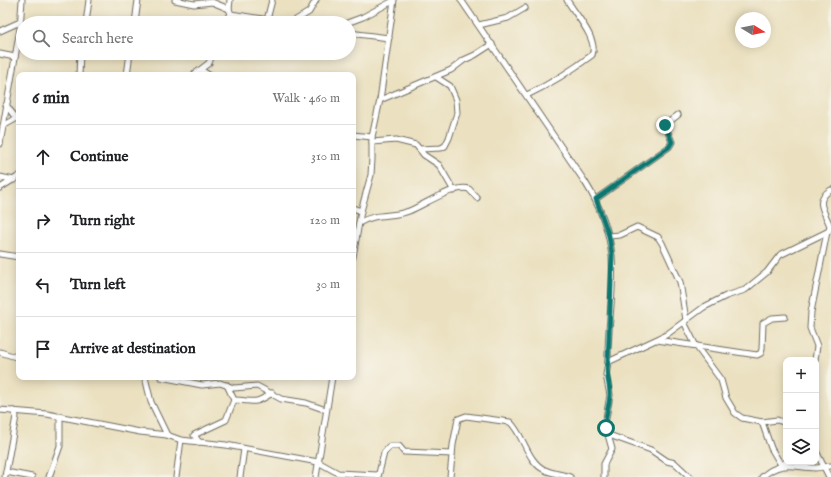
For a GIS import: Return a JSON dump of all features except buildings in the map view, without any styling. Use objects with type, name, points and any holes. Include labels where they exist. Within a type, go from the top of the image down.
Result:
[{"type":"street","points":[[21,16],[22,0]]},
{"type":"street","points":[[87,16],[89,0]]},
{"type":"street","points":[[137,16],[138,0]]},
{"type":"street","points":[[175,0],[194,4],[212,2],[230,11],[251,16]]},
{"type":"street","points":[[228,16],[230,11],[230,0]]},
{"type":"street","points":[[268,16],[272,0]]},
{"type":"street","points":[[302,16],[309,12],[316,0]]},
{"type":"street","points":[[356,20],[393,0]]},
{"type":"street","points":[[356,240],[361,211],[371,175],[372,139],[380,100],[393,0]]},
{"type":"street","points":[[461,0],[527,95],[596,199],[609,236],[612,255],[608,362],[606,375],[610,395],[605,424],[612,449],[604,464],[604,477]]},
{"type":"street","points":[[527,95],[547,86],[564,75],[592,55],[594,51],[593,40],[567,0]]},
{"type":"street","points":[[479,25],[508,18],[525,8]]},
{"type":"street","points":[[0,32],[16,24]]},
{"type":"street","points":[[356,34],[389,38]]},
{"type":"street","points":[[380,100],[451,70],[464,60],[492,44]]},
{"type":"street","points":[[0,144],[16,51]]},
{"type":"street","points":[[0,54],[15,58]]},
{"type":"street","points":[[79,72],[80,60]]},
{"type":"street","points":[[127,72],[129,60]]},
{"type":"street","points":[[198,72],[210,60]]},
{"type":"street","points":[[420,149],[441,148],[445,146],[457,113],[456,100],[450,86],[436,77]]},
{"type":"street","points":[[6,105],[16,116]]},
{"type":"street","points":[[596,199],[669,147],[672,142],[665,125],[678,115]]},
{"type":"street","points":[[3,126],[16,119]]},
{"type":"street","points":[[356,135],[372,139],[403,140],[416,145],[424,155],[440,165],[454,191]]},
{"type":"street","points":[[0,176],[14,180]]},
{"type":"street","points":[[0,188],[14,180]]},
{"type":"street","points":[[359,223],[372,216],[408,212],[463,188],[469,189],[477,198]]},
{"type":"street","points":[[815,357],[817,346],[810,328],[811,312],[829,230],[821,201],[823,196],[831,190]]},
{"type":"street","points":[[356,209],[361,211]]},
{"type":"street","points":[[609,236],[620,235],[637,227],[658,237],[680,282],[685,321],[696,346],[721,380],[726,398],[735,413],[742,418],[762,422],[776,420],[783,422]]},
{"type":"street","points":[[608,362],[666,335],[704,307],[726,296],[745,290],[767,272],[780,256],[829,230]]},
{"type":"street","points":[[0,254],[16,257]]},
{"type":"street","points":[[656,340],[757,355],[761,353],[762,349],[763,323],[772,318],[785,317]]},
{"type":"street","points":[[0,352],[16,357]]},
{"type":"street","points":[[146,380],[151,402],[167,435]]},
{"type":"street","points":[[175,380],[198,385],[220,383],[234,388],[257,386],[281,399],[306,403],[326,410]]},
{"type":"street","points":[[316,477],[331,380]]},
{"type":"street","points":[[199,442],[194,435],[226,420],[234,400],[227,386]]},
{"type":"street","points":[[234,400],[253,402],[261,401],[272,393]]},
{"type":"street","points":[[0,410],[60,416],[140,432],[167,435],[181,440],[318,462],[338,473],[378,476],[382,459],[386,455],[384,454],[390,446],[399,446],[404,452],[452,454]]},
{"type":"street","points":[[13,411],[16,416],[5,474],[32,477]]},
{"type":"street","points":[[49,477],[60,446],[60,416]]},
{"type":"street","points":[[450,477],[456,428],[460,417],[466,416],[509,421],[512,423],[532,457],[540,467],[545,470],[570,477]]},
{"type":"street","points":[[762,422],[771,448],[781,466]]},
{"type":"street","points":[[609,435],[651,450],[667,461],[675,463],[690,477]]},
{"type":"street","points":[[176,477],[181,440]]},
{"type":"street","points":[[240,477],[244,449]]},
{"type":"street","points":[[819,458],[829,477]]},
{"type":"street","points":[[762,477],[772,469],[781,466],[831,466]]},
{"type":"route","points":[[606,428],[605,424],[610,395],[606,375],[612,284],[612,255],[609,236],[596,199],[671,145],[672,139],[665,125]]}]
